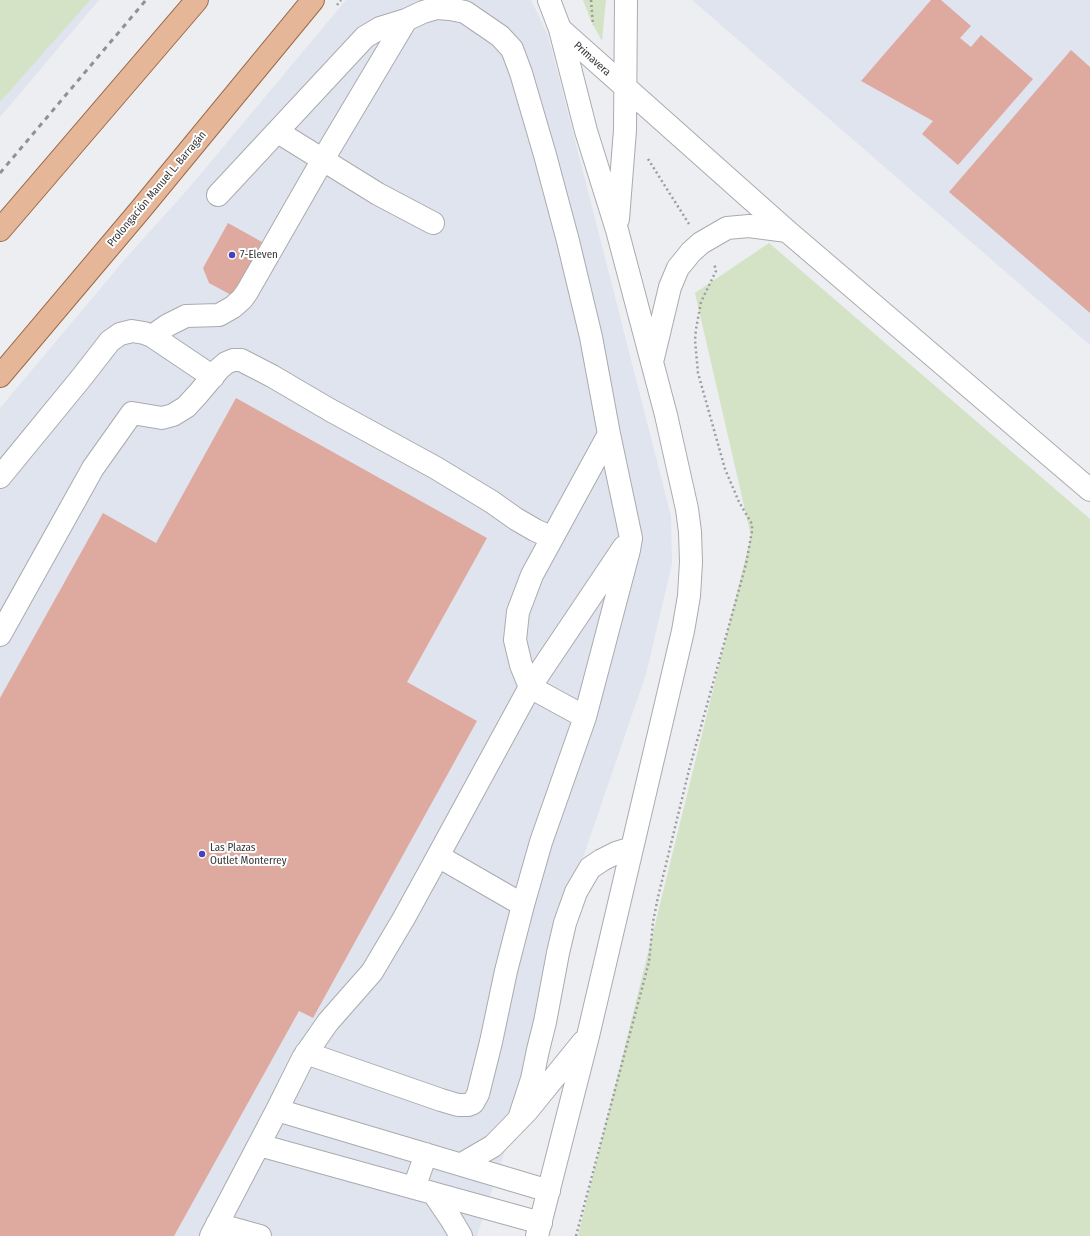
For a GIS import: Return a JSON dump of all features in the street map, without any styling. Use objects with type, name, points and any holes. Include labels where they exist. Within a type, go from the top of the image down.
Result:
[{"type":"main road","points":[[0,230],[197,0]]},
{"type":"main road","name":"Prolongación Manuel L. Barragán","points":[[0,376],[141,210],[313,0]]},
{"type":"street","points":[[258,1145],[414,1188],[539,1229],[588,1036],[683,631],[689,596],[690,562],[690,532],[683,488],[652,361],[617,230],[586,131],[560,29],[549,0]]},
{"type":"street","points":[[617,230],[624,145],[626,0]]},
{"type":"street","points":[[218,196],[365,37],[380,28],[437,8],[466,12],[500,36],[512,49],[521,73],[568,241],[591,337],[609,434],[631,538],[585,717],[541,842],[523,905],[506,971],[478,1094],[473,1103],[468,1105],[458,1105],[441,1100],[306,1053]]},
{"type":"street","points":[[152,336],[168,325],[186,316],[220,316],[242,300],[248,292],[322,161],[406,20]]},
{"type":"street","name":"Primavera","points":[[560,29],[787,231],[1090,490]]},
{"type":"street","points":[[278,132],[322,161],[378,194],[433,223]]},
{"type":"street","points":[[652,361],[670,287],[678,268],[691,252],[701,243],[727,228],[749,226],[787,231]]},
{"type":"street","points":[[0,477],[110,341],[120,334],[132,331],[152,336],[212,377]]},
{"type":"street","points":[[0,635],[93,468],[132,413],[162,418],[173,415],[186,407],[226,363],[233,360],[241,360],[436,468],[522,523],[552,538]]},
{"type":"street","points":[[585,717],[530,687],[521,665],[515,640],[518,612],[532,575],[609,434]]},
{"type":"street","points":[[260,1236],[214,1230],[306,1053],[328,1022],[372,972],[404,918],[530,687],[631,538]]},
{"type":"street","points":[[519,1119],[532,1079],[565,923],[576,892],[590,868],[616,853],[632,848]]},
{"type":"street","points":[[438,856],[523,905]]},
{"type":"street","points":[[462,1164],[493,1146],[527,1111],[588,1036]]},
{"type":"street","points":[[277,1110],[549,1190]]},
{"type":"street","points":[[414,1188],[426,1154]]},
{"type":"street","points":[[434,1194],[451,1218],[461,1236]]},
{"type":"shaded area","points":[[0,0],[99,0],[0,117]]},
{"type":"shaded area","points":[[346,0],[531,0],[548,35],[671,516],[672,564],[646,674],[554,942],[524,1093],[477,1236],[0,1236],[0,408],[126,258],[188,189]]},
{"type":"shaded area","points":[[692,0],[1090,0],[1090,345]]},
{"type":"green space","points":[[0,0],[90,0],[0,102]]},
{"type":"green space","points":[[583,0],[606,0],[602,41],[591,21]]},
{"type":"green space","points":[[769,243],[1090,519],[1090,1236],[578,1236],[751,536],[695,293]]},
{"type":"building","points":[[931,0],[941,0],[971,26],[960,38],[971,47],[981,35],[1033,79],[958,165],[922,134],[933,121],[861,81]]},
{"type":"building","points":[[1071,50],[1090,67],[1090,313],[949,192]]},
{"type":"building","name":"7-Eleven","points":[[228,223],[262,242],[233,296],[209,283],[203,268]]},
{"type":"building","name":"Las Plazas Outlet Monterrey","points":[[236,398],[487,538],[407,682],[477,721],[313,1018],[299,1011],[174,1236],[0,1236],[0,698],[103,513],[156,543]]},
{"type":"railway","points":[[0,173],[146,0]]},
{"type":"place","name":"7-Eleven","points":[[232,255]]},
{"type":"place","name":"Las Plazas Outlet Monterrey","points":[[202,854]]}]
